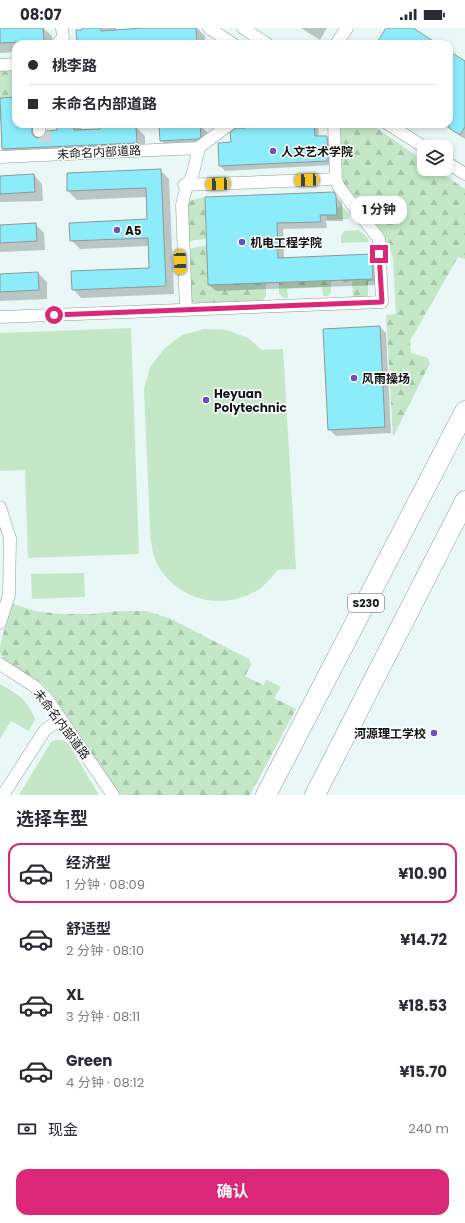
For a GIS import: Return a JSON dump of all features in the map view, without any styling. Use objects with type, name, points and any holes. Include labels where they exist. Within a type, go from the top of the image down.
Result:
[{"type":"main road","name":"S230","points":[[266,795],[465,411]]},
{"type":"main road","points":[[315,795],[465,501]]},
{"type":"street","points":[[61,40],[63,38],[62,28]]},
{"type":"street","points":[[67,40],[69,38],[68,28]]},
{"type":"street","points":[[209,28],[227,40]]},
{"type":"street","points":[[243,28],[261,40]]},
{"type":"street","points":[[253,28],[271,40]]},
{"type":"street","points":[[339,40],[347,28]]},
{"type":"street","points":[[0,64],[12,64]]},
{"type":"street","points":[[183,307],[182,205],[186,185],[196,150],[225,128]]},
{"type":"street","points":[[0,311],[183,307],[381,300],[379,239],[339,187],[336,179],[334,128]]},
{"type":"street","points":[[394,128],[417,143]]},
{"type":"street","points":[[404,128],[422,140]]},
{"type":"street","name":"未命名内部道路","points":[[0,157],[43,154],[196,150]]},
{"type":"street","name":"未命名内部道路","points":[[0,160],[43,154]]},
{"type":"street","points":[[453,159],[465,167]]},
{"type":"street","points":[[453,166],[465,174]]},
{"type":"street","points":[[186,185],[336,179]]},
{"type":"street","points":[[0,317],[183,307]]},
{"type":"street","points":[[0,507],[10,538],[10,594],[0,623]]},
{"type":"street","points":[[0,522],[5,539],[6,579],[6,595],[0,612]]},
{"type":"street","name":"未命名内部道路","points":[[0,664],[34,686],[48,700],[77,752],[104,795]]},
{"type":"street","name":"未命名内部道路","points":[[0,669],[29,687],[43,702],[59,721],[112,795]]},
{"type":"street","points":[[4,795],[45,730],[59,721]]},
{"type":"green space","points":[[0,71],[12,71],[12,97],[0,98]]},
{"type":"green space","points":[[339,128],[377,128],[417,156],[417,176],[446,176],[465,189],[465,259],[458,257],[410,341],[411,353],[428,358],[430,363],[393,437],[386,315],[396,314],[393,258],[387,242],[342,185]]},
{"type":"green space","points":[[205,197],[206,239],[188,241],[188,204],[192,200]]},
{"type":"green space","points":[[341,205],[350,214],[349,219],[327,220],[327,216],[337,215],[337,208]]},
{"type":"green space","points":[[359,230],[368,238],[369,242],[341,243],[341,236],[344,231]]},
{"type":"green space","points":[[207,245],[208,285],[266,283],[266,295],[263,301],[195,303],[191,301],[188,249]]},
{"type":"green space","points":[[376,279],[376,281],[368,281],[368,297],[353,297],[352,281],[343,282],[343,280]]},
{"type":"green space","points":[[331,281],[331,292],[328,296],[323,296],[322,287],[287,289],[288,298],[284,298],[279,294],[279,283]]},
{"type":"green space","points":[[131,328],[139,554],[28,558],[25,470],[0,471],[0,333]]},
{"type":"green space","points":[[204,329],[227,330],[248,338],[262,350],[283,349],[296,569],[278,570],[261,588],[248,595],[222,601],[195,597],[172,583],[162,572],[156,562],[150,528],[144,389],[150,367],[164,349],[182,335]]},
{"type":"green space","points":[[84,573],[85,597],[32,599],[31,574]]},
{"type":"green space","points":[[13,604],[35,611],[61,614],[146,611],[169,618],[249,659],[251,665],[245,676],[263,685],[267,680],[281,687],[274,698],[296,709],[250,795],[117,795],[53,695],[40,682],[11,665],[2,656],[0,651],[1,640]]},
{"type":"green space","points":[[0,684],[17,694],[32,712],[35,719],[29,731],[11,721],[0,739]]},
{"type":"green space","points":[[62,740],[68,743],[99,795],[19,795],[51,742]]},
{"type":"building","points":[[0,28],[43,28],[44,40],[12,40],[12,42],[0,43]]},
{"type":"building","points":[[82,28],[101,28],[101,31],[143,28],[196,28],[197,40],[77,40],[76,30],[82,30]]},
{"type":"building","points":[[386,28],[413,28],[432,40],[378,40]]},
{"type":"building","points":[[453,54],[465,61],[465,127],[460,135],[449,128],[453,128]]},
{"type":"building","points":[[12,97],[12,128],[32,128],[32,134],[36,138],[43,137],[46,131],[57,130],[57,128],[74,128],[74,130],[136,128],[137,143],[2,149],[0,98]]},
{"type":"building","points":[[159,128],[200,128],[201,137],[198,139],[160,141]]},
{"type":"building","name":"人文艺术学院","points":[[236,128],[314,128],[315,136],[327,136],[328,161],[219,166],[218,143],[231,142],[230,133]]},
{"type":"building","points":[[161,169],[166,286],[72,290],[71,271],[149,268],[148,238],[70,241],[69,223],[147,219],[146,188],[67,191],[67,173]]},
{"type":"building","points":[[34,174],[35,192],[0,194],[0,176]]},
{"type":"building","name":"机电工程学院","points":[[334,192],[336,196],[337,215],[320,215],[321,222],[277,223],[278,258],[372,254],[373,279],[208,285],[205,197]]},
{"type":"building","points":[[36,223],[37,241],[0,243],[0,225]]},
{"type":"building","points":[[38,272],[39,290],[0,292],[0,274]]},
{"type":"building","name":"风雨操场","points":[[380,326],[385,427],[328,430],[323,329]]},
{"type":"tunnel","points":[[45,131],[46,147]]},
{"type":"place","name":"人文艺术学院","points":[[273,151]]},
{"type":"place","name":"A5","points":[[117,230]]},
{"type":"place","name":"机电工程学院","points":[[242,242]]},
{"type":"place","name":"风雨操场","points":[[354,378]]},
{"type":"place","name":"Heyuan Polytechnic","points":[[206,400]]},
{"type":"place","name":"河源理工学校","points":[[434,733]]},
{"type":"route","points":[[54,315],[382,302],[379,254]]}]
